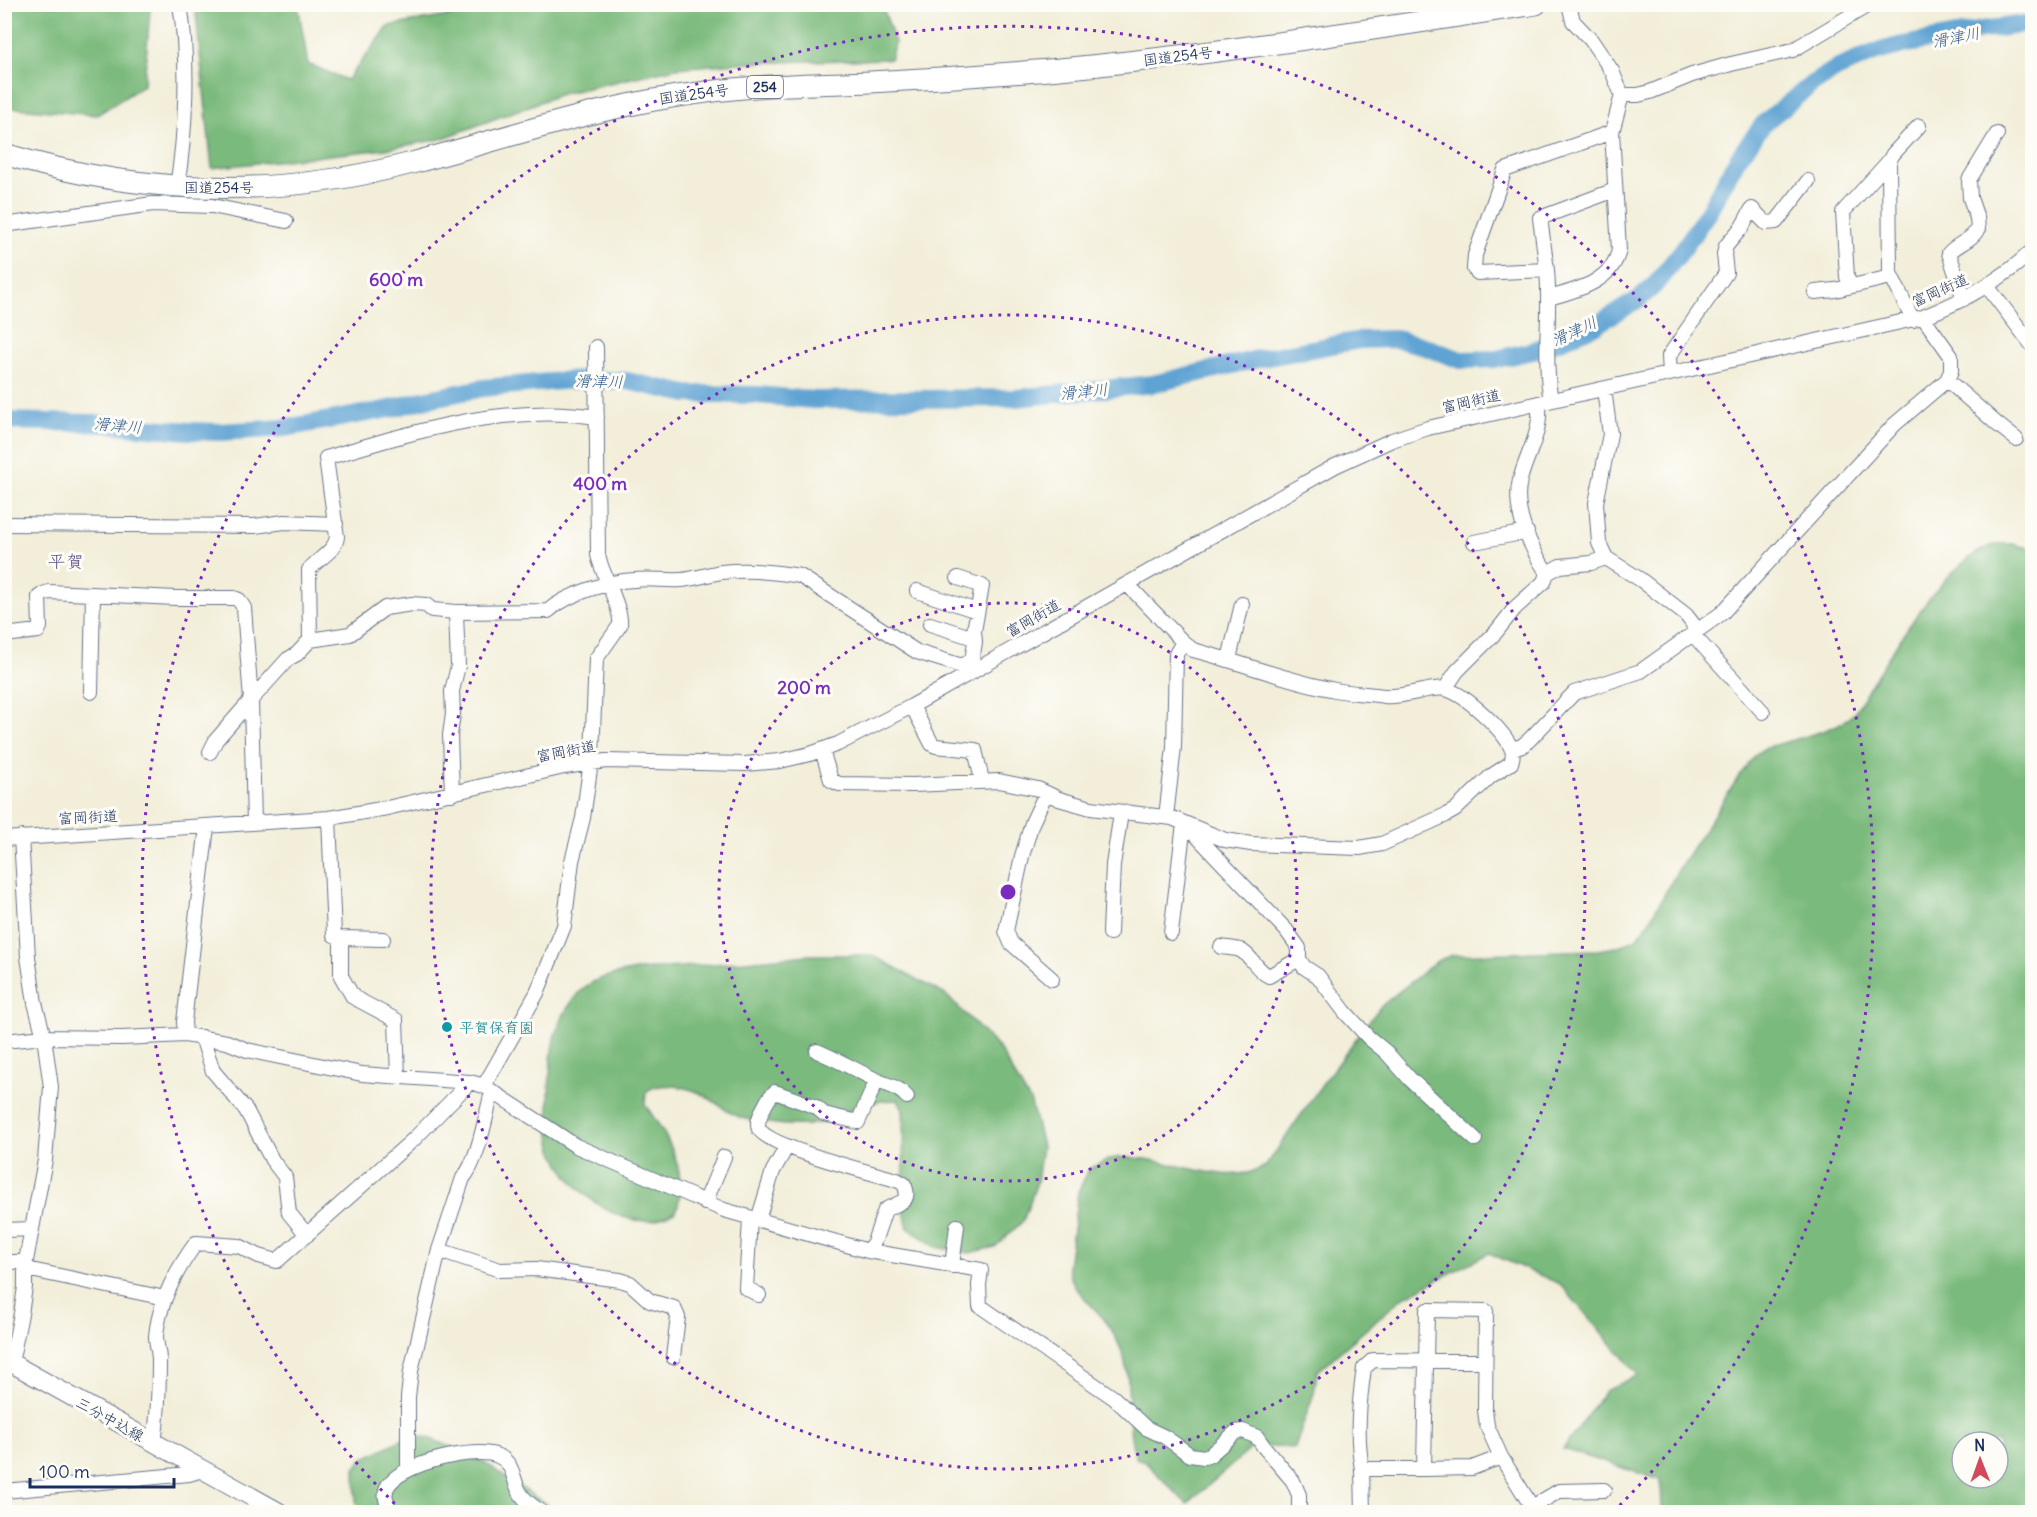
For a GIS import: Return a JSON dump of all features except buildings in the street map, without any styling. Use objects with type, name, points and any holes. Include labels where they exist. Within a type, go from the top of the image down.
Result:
[{"type":"highway","name":"国道254号","points":[[4,154],[60,170],[147,185],[258,188],[310,184],[411,164],[587,114],[700,92],[768,86],[1026,72],[1149,60],[1536,4]]},
{"type":"main road","name":"三分中込線","points":[[8,1361],[279,1512]]},
{"type":"street","points":[[177,187],[183,138],[185,43],[180,4]]},
{"type":"street","points":[[1550,301],[1600,279],[1617,260],[1619,241],[1612,132],[1622,95],[1612,71],[1591,40],[1573,21],[1569,4]]},
{"type":"street","points":[[1622,95],[1650,92],[1711,70],[1793,50],[1870,4]]},
{"type":"street","points":[[1850,285],[1847,277],[1843,212],[1919,126]]},
{"type":"street","points":[[1547,270],[1488,274],[1478,273],[1474,268],[1475,255],[1505,170],[1612,132]]},
{"type":"street","points":[[1964,299],[1949,253],[1951,249],[1967,241],[1978,229],[1970,198],[1969,180],[1998,135]]},
{"type":"street","points":[[1512,749],[1522,746],[1530,739],[1574,693],[1641,671],[1722,612],[1894,425],[1947,380],[1951,370],[1951,356],[1918,318],[1891,277],[1889,161]]},
{"type":"street","points":[[1670,374],[1670,356],[1726,273],[1724,254],[1726,246],[1742,227],[1749,213],[1752,209],[1766,223],[1776,222],[1808,181]]},
{"type":"street","points":[[1547,573],[1527,532],[1520,508],[1519,482],[1545,401],[1548,382],[1550,301],[1540,218],[1615,190]]},
{"type":"street","points":[[4,225],[153,204],[212,206],[286,221]]},
{"type":"street","name":"富岡街道","points":[[4,839],[329,818],[387,808],[591,762],[626,760],[745,764],[780,761],[822,750],[855,736],[912,706],[968,669],[1127,584],[1335,466],[1364,452],[1428,428],[1918,318],[1964,299],[1987,286],[2021,262],[2032,251]]},
{"type":"street","points":[[1815,292],[1891,277]]},
{"type":"street","points":[[1987,286],[2032,345]]},
{"type":"street","points":[[408,1470],[408,1397],[411,1371],[439,1250],[463,1178],[469,1172],[477,1148],[488,1089],[537,993],[562,931],[567,913],[572,861],[583,818],[591,762],[596,659],[620,625],[619,613],[598,555],[596,348]]},
{"type":"street","points":[[1947,380],[2016,439]]},
{"type":"street","points":[[1604,389],[1610,434],[1596,503],[1599,543],[1606,558],[1659,593],[1686,615],[1693,624],[1695,636],[1763,712]]},
{"type":"street","points":[[310,640],[309,570],[336,543],[336,524],[326,458],[415,432],[462,422],[520,415],[597,416]]},
{"type":"street","points":[[4,524],[255,526],[295,522],[336,524]]},
{"type":"street","points":[[1474,542],[1527,532]]},
{"type":"street","points":[[1445,689],[1457,671],[1496,632],[1515,608],[1544,582],[1547,573],[1560,566],[1591,563],[1606,558]]},
{"type":"street","points":[[210,752],[216,740],[251,700],[288,659],[297,654],[310,640],[350,634],[385,608],[412,604],[426,605],[432,610],[456,612],[548,610],[575,595],[607,584],[635,579],[680,580],[732,571],[784,573],[800,576],[917,652],[968,669],[972,660],[982,586],[958,578]]},
{"type":"street","points":[[822,750],[831,780],[839,784],[924,785],[958,784],[982,780],[999,781],[1046,793],[1075,804],[1121,813],[1166,817],[1225,840],[1313,848],[1370,847],[1401,836],[1455,810],[1477,788],[1511,763],[1512,749],[1497,729],[1473,704],[1445,689],[1400,696],[1335,690],[1193,650],[1127,584]]},
{"type":"street","points":[[917,591],[977,611]]},
{"type":"street","points":[[4,635],[38,631],[40,627],[39,597],[50,592],[239,600],[244,608],[251,700],[254,823]]},
{"type":"street","points":[[91,692],[93,594]]},
{"type":"street","points":[[1229,659],[1242,604]]},
{"type":"street","points":[[452,794],[450,735],[453,714],[452,691],[458,666],[456,612]]},
{"type":"street","points":[[930,624],[974,638]]},
{"type":"street","points":[[1166,817],[1174,747],[1176,654],[1183,642]]},
{"type":"street","points":[[912,706],[932,744],[936,747],[975,750],[982,780]]},
{"type":"street","points":[[1046,793],[1032,823],[1022,856],[1006,931],[1011,943],[1052,979]]},
{"type":"street","points":[[1110,933],[1113,865],[1121,813]]},
{"type":"street","points":[[329,818],[334,935],[341,938],[383,939]]},
{"type":"street","points":[[1171,933],[1184,823]]},
{"type":"street","points":[[1184,823],[1286,930],[1299,948],[1299,959],[1304,967],[1318,976],[1345,1012],[1410,1079],[1475,1139]]},
{"type":"street","points":[[185,1035],[183,1022],[207,826]]},
{"type":"street","points":[[8,1361],[25,1287],[26,1266],[49,1130],[51,1078],[28,957],[21,837]]},
{"type":"street","points":[[341,938],[341,976],[353,997],[396,1020],[398,1077]]},
{"type":"street","points":[[1221,947],[1240,950],[1258,965],[1262,973],[1269,976],[1299,959]]},
{"type":"street","points":[[4,1041],[44,1037],[122,1038],[185,1035],[202,1037],[298,1062],[362,1074],[470,1082],[488,1089],[584,1150],[705,1203],[754,1220],[868,1251],[981,1270],[980,1306],[1114,1398],[1146,1428],[1165,1437],[1190,1455],[1197,1457],[1210,1455],[1236,1432],[1244,1431],[1257,1437],[1293,1481],[1299,1495],[1299,1512]]},
{"type":"street","points":[[202,1037],[213,1071],[246,1110],[272,1160],[285,1177],[289,1213],[307,1234]]},
{"type":"street","points":[[817,1051],[900,1089],[907,1097]]},
{"type":"street","points":[[868,1251],[874,1242],[885,1210],[905,1199],[907,1193],[904,1184],[787,1146],[760,1131],[758,1119],[770,1096],[775,1092],[816,1107],[824,1114],[858,1122],[877,1080]]},
{"type":"street","points":[[154,1444],[159,1357],[156,1338],[165,1298],[182,1262],[196,1243],[239,1246],[259,1256],[277,1261],[415,1138],[470,1082]]},
{"type":"street","points":[[759,1295],[746,1288],[754,1220],[773,1171],[787,1146]]},
{"type":"street","points":[[705,1203],[723,1157]]},
{"type":"street","points":[[715,1178],[729,1183]]},
{"type":"street","points":[[952,1266],[957,1226]]},
{"type":"street","points":[[4,1230],[32,1229]]},
{"type":"street","points":[[439,1250],[500,1270],[536,1269],[620,1280],[630,1284],[650,1301],[674,1308],[677,1312],[673,1357]]},
{"type":"street","points":[[4,1262],[20,1262],[31,1270],[165,1298]]},
{"type":"street","points":[[1424,1469],[1426,1310],[1486,1311],[1485,1418],[1489,1432],[1502,1457],[1533,1510],[1559,1491],[1604,1491]]},
{"type":"street","points":[[1363,1512],[1358,1412],[1364,1368],[1373,1360],[1485,1361]]},
{"type":"street","points":[[392,1512],[386,1499],[388,1484],[408,1470],[460,1455],[489,1453],[501,1457],[510,1466],[522,1496],[542,1512]]},
{"type":"street","points":[[1362,1469],[1472,1468],[1502,1457]]},
{"type":"street","points":[[4,1491],[189,1474],[202,1470]]},
{"type":"green space","points":[[4,5],[147,5],[150,10],[144,85],[97,115],[5,107]]},
{"type":"green space","points":[[195,5],[298,5],[308,64],[347,80],[389,26],[512,5],[882,5],[895,42],[890,59],[738,63],[676,68],[561,94],[441,139],[386,149],[212,168]]},
{"type":"green space","points":[[1999,544],[2013,544],[2032,549],[2032,1512],[1662,1512],[1661,1480],[1563,1449],[1605,1391],[1638,1375],[1560,1284],[1489,1253],[1402,1298],[1317,1372],[1314,1393],[1295,1448],[1254,1446],[1187,1504],[1144,1461],[1136,1458],[1130,1432],[1128,1378],[1122,1352],[1107,1323],[1078,1290],[1070,1276],[1068,1267],[1078,1192],[1089,1169],[1115,1158],[1152,1160],[1212,1173],[1249,1173],[1266,1166],[1325,1080],[1380,1007],[1437,961],[1452,955],[1598,950],[1616,947],[1635,940],[1647,925],[1680,867],[1740,775],[1757,753],[1765,748],[1825,730],[1853,714],[1898,642],[1929,599],[1963,563],[1981,550]]},
{"type":"green space","points":[[809,955],[872,955],[946,995],[998,1047],[1031,1103],[1042,1146],[1037,1182],[1023,1221],[995,1247],[969,1253],[936,1247],[908,1228],[904,1211],[903,1109],[898,1100],[862,1105],[826,1122],[792,1125],[741,1118],[693,1091],[676,1086],[660,1086],[646,1092],[645,1105],[662,1129],[674,1155],[680,1183],[680,1197],[676,1211],[646,1221],[617,1215],[590,1199],[568,1176],[553,1150],[549,1091],[556,1032],[566,1011],[581,991],[603,978],[637,970]]},
{"type":"green space","points":[[425,1437],[471,1454],[558,1512],[361,1512],[356,1503],[355,1469],[362,1459],[403,1439]]},
{"type":"waterway","name":"滑津川","points":[[4,421],[91,423],[219,432],[285,428],[390,409],[483,388],[571,380],[627,381],[687,394],[757,395],[813,400],[1016,398],[1153,384],[1257,359],[1360,340],[1395,339],[1417,344],[1461,360],[1497,359],[1560,341],[1594,326],[1639,299],[1654,286],[1684,248],[1708,212],[1738,158],[1765,122],[1812,84],[1836,69],[1876,52],[1983,30],[2032,23]]},
{"type":"place","name":"平賀保育園","points":[[447,1027]]},
{"type":"district","name":"平賀","points":[[66,561]]}]
